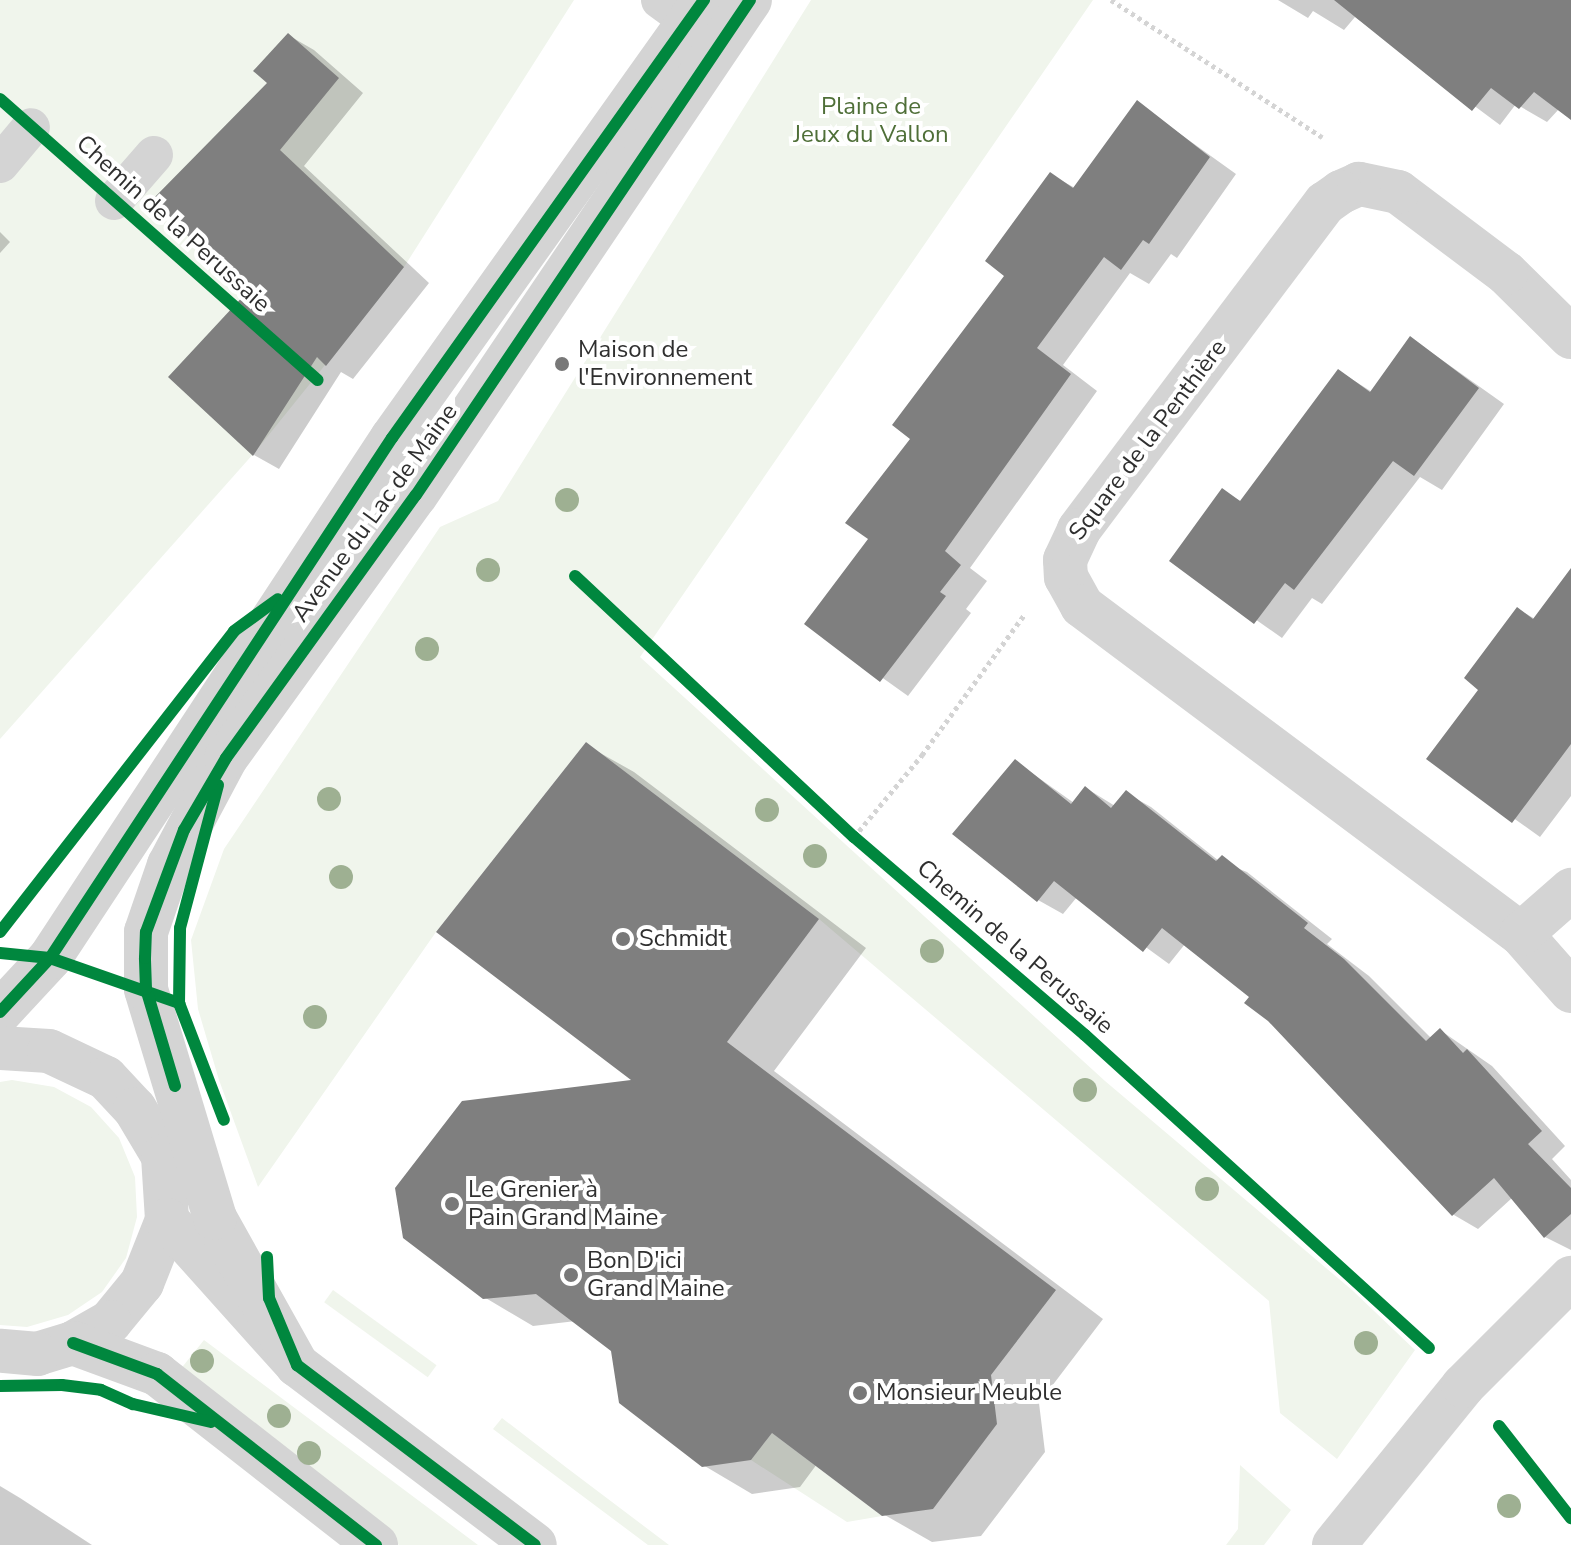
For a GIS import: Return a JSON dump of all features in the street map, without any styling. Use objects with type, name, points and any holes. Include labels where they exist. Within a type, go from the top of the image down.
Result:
[{"type":"street","name":"Avenue du Lac de Maine","points":[[297,1365],[215,1218],[146,989],[146,932],[184,830],[226,758],[434,470],[750,0]]},
{"type":"street","name":"Avenue du Lac de Maine","points":[[0,1012],[50,958],[383,451],[684,7]]},
{"type":"street","name":"Square de la Penthière","points":[[1571,337],[1506,273],[1398,192],[1359,184],[1325,203],[1069,543],[1065,560],[1066,577],[1082,606],[1521,934],[1571,991]]},
{"type":"street","points":[[1521,934],[1571,890]]},
{"type":"street","points":[[0,1048],[49,1051],[106,1078],[135,1109],[163,1156]]},
{"type":"street","points":[[0,1351],[38,1354],[73,1343],[110,1322],[142,1283],[167,1220],[163,1156],[175,1086]]},
{"type":"street","points":[[167,1220],[297,1365],[535,1545]]},
{"type":"street","points":[[1334,1545],[1463,1386],[1571,1278]]},
{"type":"street","points":[[73,1343],[157,1374],[376,1545]]},
{"type":"lane","points":[[0,164],[31,127]]},
{"type":"lane","points":[[114,201],[154,155]]},
{"type":"path","points":[[1111,0],[1327,140]]},
{"type":"path","points":[[854,837],[922,755],[1029,608]]},
{"type":"path","points":[[843,826],[866,847]]},
{"type":"green space","points":[[0,0],[574,0],[404,267],[255,452],[0,739]]},
{"type":"green space","name":"Plaine de Jeux du Vallon","points":[[811,0],[1093,0],[640,657],[1105,1081],[1352,1290],[1415,1350],[1337,1459],[1280,1413],[1269,1301],[819,919],[586,742],[436,932],[258,1187],[219,1080],[198,1009],[191,940],[224,849],[440,527],[498,501]]},
{"type":"green space","points":[[12,1080],[54,1087],[91,1107],[119,1138],[135,1177],[137,1217],[126,1258],[102,1292],[68,1315],[27,1327],[0,1325],[0,1082]]},
{"type":"green space","points":[[333,1290],[437,1365],[428,1377],[324,1302]]},
{"type":"green space","points":[[204,1340],[478,1545],[399,1545],[175,1376]]},
{"type":"green space","points":[[502,1418],[669,1545],[648,1545],[493,1429]]},
{"type":"green space","points":[[772,1433],[882,1516],[847,1522],[751,1460]]},
{"type":"green space","points":[[1240,1465],[1291,1510],[1264,1545],[1226,1545],[1238,1529]]},
{"type":"building","points":[[1334,0],[1571,0],[1571,120],[1534,92],[1519,109],[1491,88],[1472,111]]},
{"type":"building","points":[[288,33],[339,78],[280,150],[404,267],[326,366],[317,357],[253,456],[168,377],[247,292],[151,201],[267,83],[253,71]]},
{"type":"building","points":[[1137,100],[1210,157],[1149,244],[1143,240],[1121,270],[1104,257],[1037,348],[1071,374],[945,551],[961,565],[940,592],[946,596],[880,682],[804,624],[868,539],[845,523],[910,439],[892,425],[1004,276],[985,261],[1050,172],[1073,188]]},
{"type":"building","points":[[1410,336],[1479,388],[1414,476],[1393,461],[1294,590],[1285,583],[1254,624],[1169,561],[1222,488],[1240,501],[1338,369],[1370,392]]},
{"type":"building","points":[[1571,568],[1571,744],[1512,823],[1426,759],[1478,690],[1464,678],[1517,607],[1533,619]]},
{"type":"building","points":[[586,742],[819,919],[727,1042],[1056,1290],[991,1375],[997,1424],[933,1509],[882,1516],[772,1433],[751,1460],[702,1467],[619,1403],[611,1351],[536,1294],[483,1299],[403,1238],[395,1188],[462,1101],[631,1080],[436,932]]},
{"type":"building","points":[[1015,759],[1071,804],[1085,786],[1111,808],[1126,790],[1216,861],[1222,855],[1308,923],[1304,928],[1344,959],[1426,1041],[1440,1028],[1463,1053],[1467,1049],[1542,1131],[1528,1144],[1571,1188],[1571,1214],[1544,1238],[1494,1178],[1452,1216],[1268,1021],[1244,1003],[1249,997],[1162,928],[1143,952],[1054,881],[1037,902],[952,834]]},
{"type":"cycle path","points":[[0,1012],[50,958],[392,438],[704,0]]},
{"type":"cycle path","points":[[175,1086],[146,989],[145,958],[146,932],[184,830],[226,758],[416,495],[750,0]]},
{"type":"cycle path","name":"Chemin de la Perussaie","points":[[0,99],[318,380]]},
{"type":"cycle path","name":"Chemin de la Perussaie","points":[[575,576],[854,837],[1085,1035],[1429,1348]]},
{"type":"cycle path","points":[[0,932],[234,631],[278,599]]},
{"type":"cycle path","points":[[179,1003],[180,928],[218,785]]},
{"type":"cycle path","points":[[0,953],[50,958],[179,1003],[224,1120]]},
{"type":"cycle path","points":[[267,1257],[269,1298],[297,1365],[535,1545]]},
{"type":"cycle path","points":[[73,1343],[157,1374],[376,1545]]},
{"type":"cycle path","points":[[0,1386],[62,1385],[101,1390],[133,1404],[211,1422]]},
{"type":"cycle path","points":[[1499,1426],[1571,1518]]},
{"type":"place","name":"Maison de l'Environnement","points":[[562,364]]},
{"type":"place","name":"Schmidt","points":[[623,939]]},
{"type":"place","name":"Le Grenier à Pain Grand Maine","points":[[452,1204]]},
{"type":"place","name":"Bon D'ici Grand Maine","points":[[571,1275]]},
{"type":"place","name":"Monsieur Meuble","points":[[860,1393]]}]
